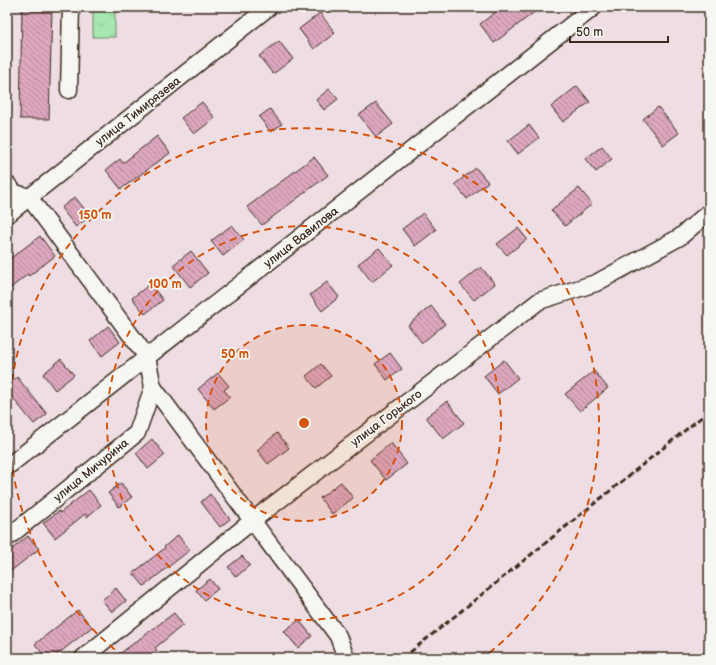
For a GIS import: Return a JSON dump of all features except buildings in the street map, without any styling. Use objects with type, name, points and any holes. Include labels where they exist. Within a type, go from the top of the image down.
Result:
[{"type":"street","points":[[69,90],[71,7]]},
{"type":"street","name":"улица Тимирязева","points":[[7,215],[269,7]]},
{"type":"street","name":"улица Вавилова","points":[[7,467],[594,7]]},
{"type":"street","points":[[7,184],[15,193],[29,197],[147,357],[152,387],[338,636],[346,658]]},
{"type":"street","name":"улица Горького","points":[[83,658],[252,521],[539,301],[596,283],[680,237],[709,212]]},
{"type":"street","name":"улица Мичурина","points":[[7,538],[137,434],[152,387]]},
{"type":"green space","points":[[93,7],[115,7],[115,37],[93,37]]},
{"type":"railway","points":[[403,658],[709,411]]}]
